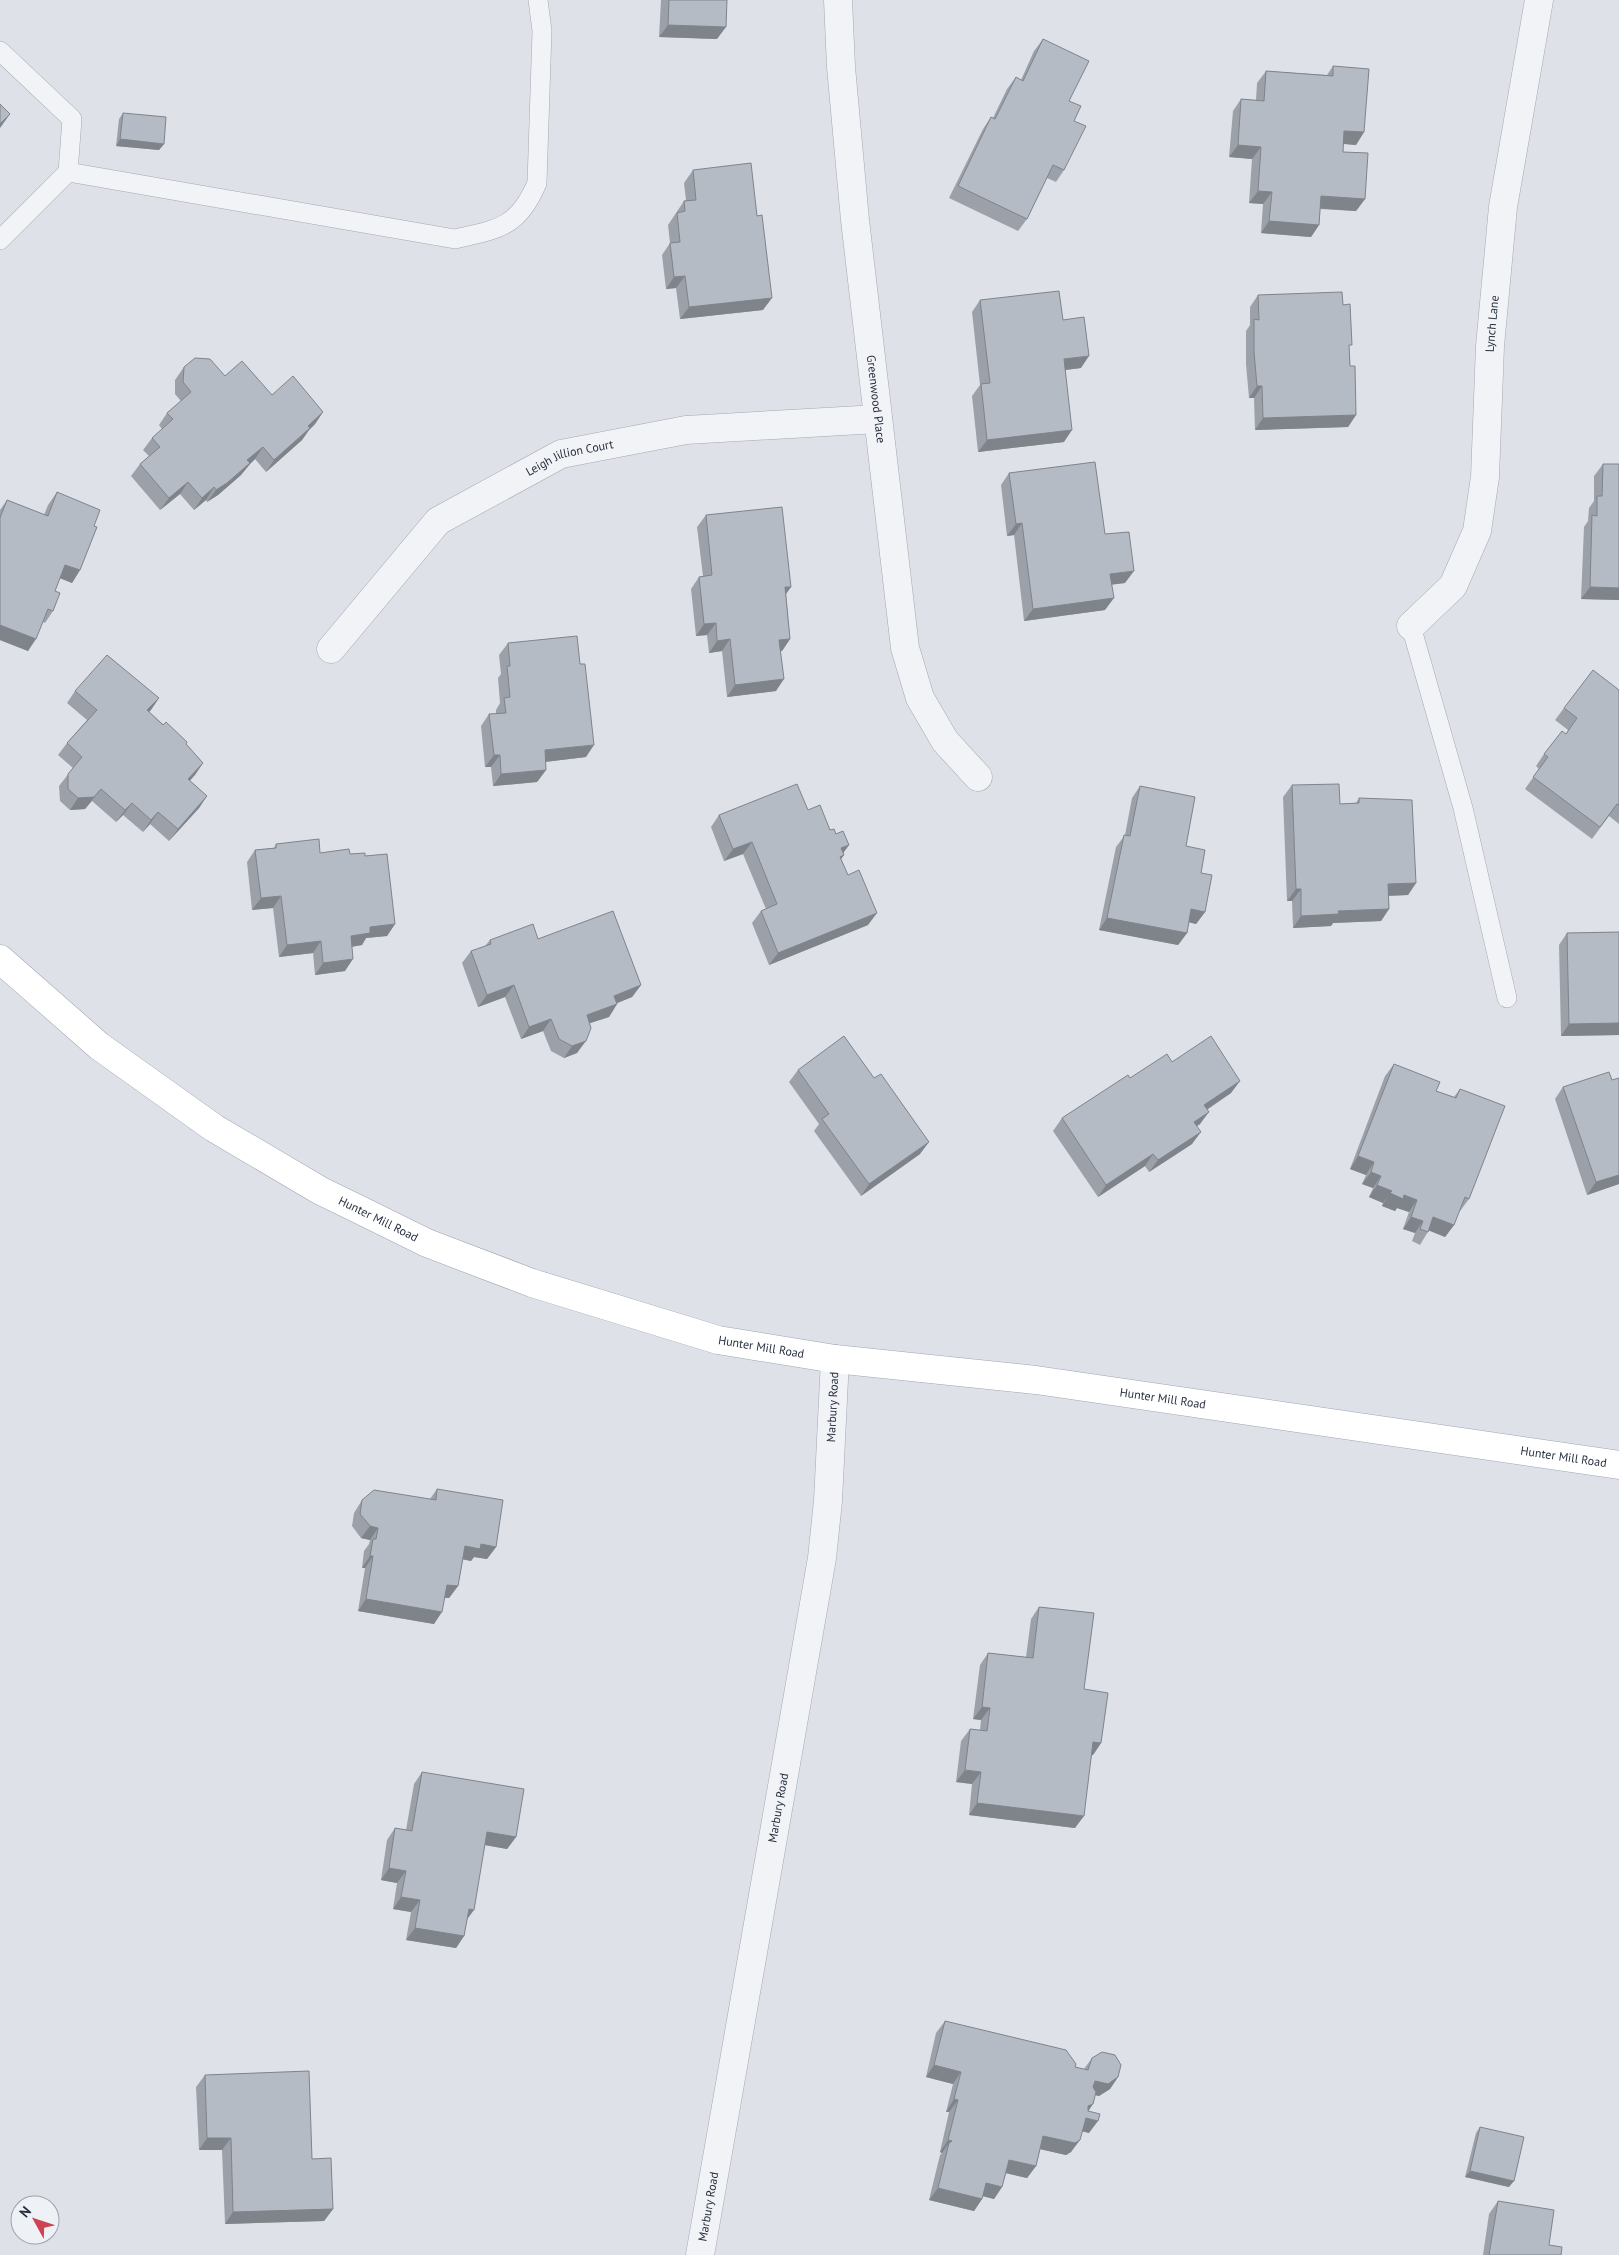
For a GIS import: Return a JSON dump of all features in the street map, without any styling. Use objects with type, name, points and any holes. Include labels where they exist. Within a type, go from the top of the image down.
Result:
[{"type":"main road","name":"Hunter Mill Road","points":[[0,959],[99,1046],[214,1128],[322,1191],[402,1231],[532,1283],[718,1340],[835,1359],[1036,1380],[1619,1465]]},
{"type":"street","name":"Greenwood Place","points":[[838,0],[841,67],[854,220],[904,648],[920,698],[945,741],[978,778]]},
{"type":"street","name":"Lynch Lane","points":[[1411,626],[1453,586],[1477,531],[1485,477],[1490,346],[1503,207],[1539,0]]},
{"type":"street","name":"Leigh Jillion Court","points":[[332,649],[438,521],[561,454],[686,430],[878,418]]},
{"type":"street","name":"Marbury Road","points":[[700,2255],[822,1558],[828,1501],[835,1359]]},
{"type":"lane","points":[[68,172],[455,240],[502,228],[528,205],[537,183],[542,30],[538,0]]},
{"type":"lane","points":[[0,51],[72,119],[68,172],[0,240]]},
{"type":"lane","points":[[1411,626],[1463,808],[1507,998]]},
{"type":"building","points":[[669,0],[727,0],[726,27],[668,25]]},
{"type":"building","points":[[1043,39],[1089,61],[1069,101],[1081,106],[1074,121],[1086,126],[1064,170],[1053,165],[1027,219],[958,186],[991,117],[995,119],[1016,77],[1023,81]]},
{"type":"building","points":[[1333,66],[1369,69],[1364,132],[1344,131],[1343,152],[1368,153],[1365,199],[1321,196],[1319,225],[1269,221],[1272,192],[1258,191],[1261,147],[1238,145],[1241,99],[1264,101],[1266,71],[1333,76]]},
{"type":"building","points":[[0,104],[10,114],[0,124]]},
{"type":"building","points":[[123,113],[166,117],[164,144],[120,139]]},
{"type":"building","points":[[751,163],[757,216],[762,215],[772,298],[689,307],[685,276],[674,277],[670,243],[680,242],[677,213],[685,211],[684,201],[696,200],[693,170]]},
{"type":"building","points":[[1059,291],[1063,320],[1084,317],[1089,356],[1064,359],[1072,430],[987,440],[981,384],[990,383],[980,300]]},
{"type":"building","points":[[1342,292],[1343,305],[1350,304],[1352,345],[1349,345],[1350,366],[1355,366],[1356,415],[1263,418],[1262,386],[1257,386],[1254,352],[1254,319],[1259,320],[1258,295]]},
{"type":"building","points":[[195,358],[210,359],[225,376],[242,361],[272,395],[293,376],[323,412],[308,426],[310,428],[274,460],[263,447],[247,460],[250,463],[227,483],[216,490],[214,487],[202,498],[188,482],[169,498],[140,464],[160,447],[152,438],[173,419],[167,413],[191,392],[183,382],[184,367]]},
{"type":"building","points":[[1095,462],[1105,534],[1129,532],[1134,571],[1110,574],[1114,598],[1033,609],[1022,523],[1016,524],[1009,473]]},
{"type":"building","points":[[1603,464],[1619,464],[1619,588],[1590,587],[1592,515],[1597,516],[1597,496],[1602,496]]},
{"type":"building","points":[[57,492],[100,510],[94,526],[97,527],[80,570],[65,565],[55,591],[60,593],[53,611],[48,609],[36,639],[0,625],[0,518],[7,500],[48,516]]},
{"type":"building","points":[[782,507],[791,587],[785,587],[790,639],[779,640],[784,679],[735,685],[730,639],[717,641],[716,623],[704,624],[699,577],[712,575],[706,515]]},
{"type":"building","points":[[577,636],[580,664],[585,664],[594,745],[545,750],[546,770],[501,774],[500,755],[494,755],[489,714],[506,713],[504,698],[510,697],[507,666],[510,666],[508,643]]},
{"type":"building","points":[[107,655],[159,698],[147,710],[163,725],[166,722],[187,742],[186,744],[203,763],[188,779],[207,796],[178,829],[158,812],[151,820],[132,803],[125,810],[101,789],[94,797],[78,798],[68,789],[68,774],[82,757],[67,743],[97,710],[75,691]]},
{"type":"building","points":[[1593,670],[1619,690],[1619,805],[1617,804],[1600,827],[1533,777],[1548,757],[1544,754],[1562,731],[1566,734],[1577,718],[1564,708]]},
{"type":"building","points":[[797,784],[808,810],[820,805],[830,830],[834,829],[836,834],[843,831],[849,845],[841,848],[844,855],[840,857],[848,875],[859,870],[877,913],[778,953],[761,911],[777,904],[752,842],[733,849],[719,815]]},
{"type":"building","points":[[1339,784],[1340,804],[1359,803],[1359,798],[1412,800],[1416,883],[1388,884],[1389,909],[1338,911],[1339,914],[1301,916],[1301,889],[1296,889],[1292,785]]},
{"type":"building","points":[[1140,786],[1195,797],[1186,846],[1205,850],[1201,873],[1212,875],[1205,912],[1191,909],[1187,933],[1107,918],[1124,835],[1130,836]]},
{"type":"building","points":[[319,839],[320,853],[349,849],[350,854],[365,853],[365,856],[387,854],[395,924],[370,927],[370,933],[351,936],[353,959],[323,963],[321,941],[287,945],[281,896],[261,898],[255,850],[276,848],[276,844]]},
{"type":"building","points":[[613,911],[641,985],[614,996],[617,1004],[587,1015],[591,1028],[586,1041],[572,1046],[559,1039],[551,1019],[529,1027],[514,985],[487,995],[471,951],[491,944],[490,940],[533,924],[538,939]]},
{"type":"building","points":[[1619,932],[1619,1023],[1569,1024],[1567,933]]},
{"type":"building","points":[[844,1036],[874,1078],[881,1074],[929,1142],[869,1184],[822,1119],[829,1114],[798,1070]]},
{"type":"building","points":[[1211,1036],[1240,1081],[1204,1105],[1209,1112],[1194,1122],[1201,1132],[1158,1160],[1153,1154],[1106,1185],[1062,1118],[1128,1075],[1130,1078],[1167,1054],[1172,1062]]},
{"type":"building","points":[[1394,1064],[1440,1082],[1436,1091],[1456,1098],[1460,1089],[1505,1106],[1469,1199],[1465,1197],[1454,1225],[1433,1217],[1428,1232],[1420,1229],[1423,1221],[1411,1217],[1417,1200],[1404,1195],[1403,1199],[1390,1193],[1392,1191],[1377,1185],[1381,1176],[1371,1172],[1374,1162],[1358,1156]]},
{"type":"building","points":[[1609,1072],[1612,1080],[1619,1078],[1619,1175],[1596,1182],[1563,1087]]},
{"type":"building","points":[[437,1489],[503,1500],[496,1547],[481,1544],[480,1549],[465,1546],[458,1586],[447,1585],[442,1612],[366,1599],[373,1556],[370,1556],[373,1539],[376,1539],[378,1528],[370,1526],[360,1514],[362,1500],[374,1490],[436,1500]]},
{"type":"building","points":[[1039,1607],[1094,1613],[1084,1689],[1108,1693],[1101,1743],[1093,1742],[1084,1816],[977,1803],[981,1772],[965,1770],[970,1729],[987,1731],[990,1708],[982,1707],[988,1653],[1033,1658]]},
{"type":"building","points":[[422,1772],[524,1789],[516,1837],[487,1832],[474,1910],[469,1909],[464,1936],[415,1928],[420,1900],[401,1897],[406,1871],[389,1868],[395,1828],[412,1831]]},
{"type":"building","points":[[945,2021],[1066,2050],[1076,2064],[1075,2067],[1088,2070],[1092,2058],[1102,2052],[1115,2055],[1121,2065],[1118,2077],[1108,2084],[1095,2081],[1093,2087],[1096,2092],[1093,2104],[1088,2106],[1088,2111],[1100,2114],[1098,2121],[1086,2118],[1080,2140],[1075,2143],[1043,2136],[1036,2166],[1009,2160],[1002,2187],[986,2183],[982,2199],[938,2188],[949,2143],[952,2141],[948,2140],[958,2100],[954,2099],[961,2072],[934,2065]]},
{"type":"building","points":[[309,2071],[312,2159],[331,2158],[333,2209],[233,2212],[231,2138],[207,2138],[205,2075]]},
{"type":"building","points":[[1480,2127],[1524,2137],[1514,2181],[1470,2171]]},
{"type":"building","points":[[1498,2201],[1554,2210],[1549,2245],[1562,2247],[1561,2255],[1489,2255]]}]
